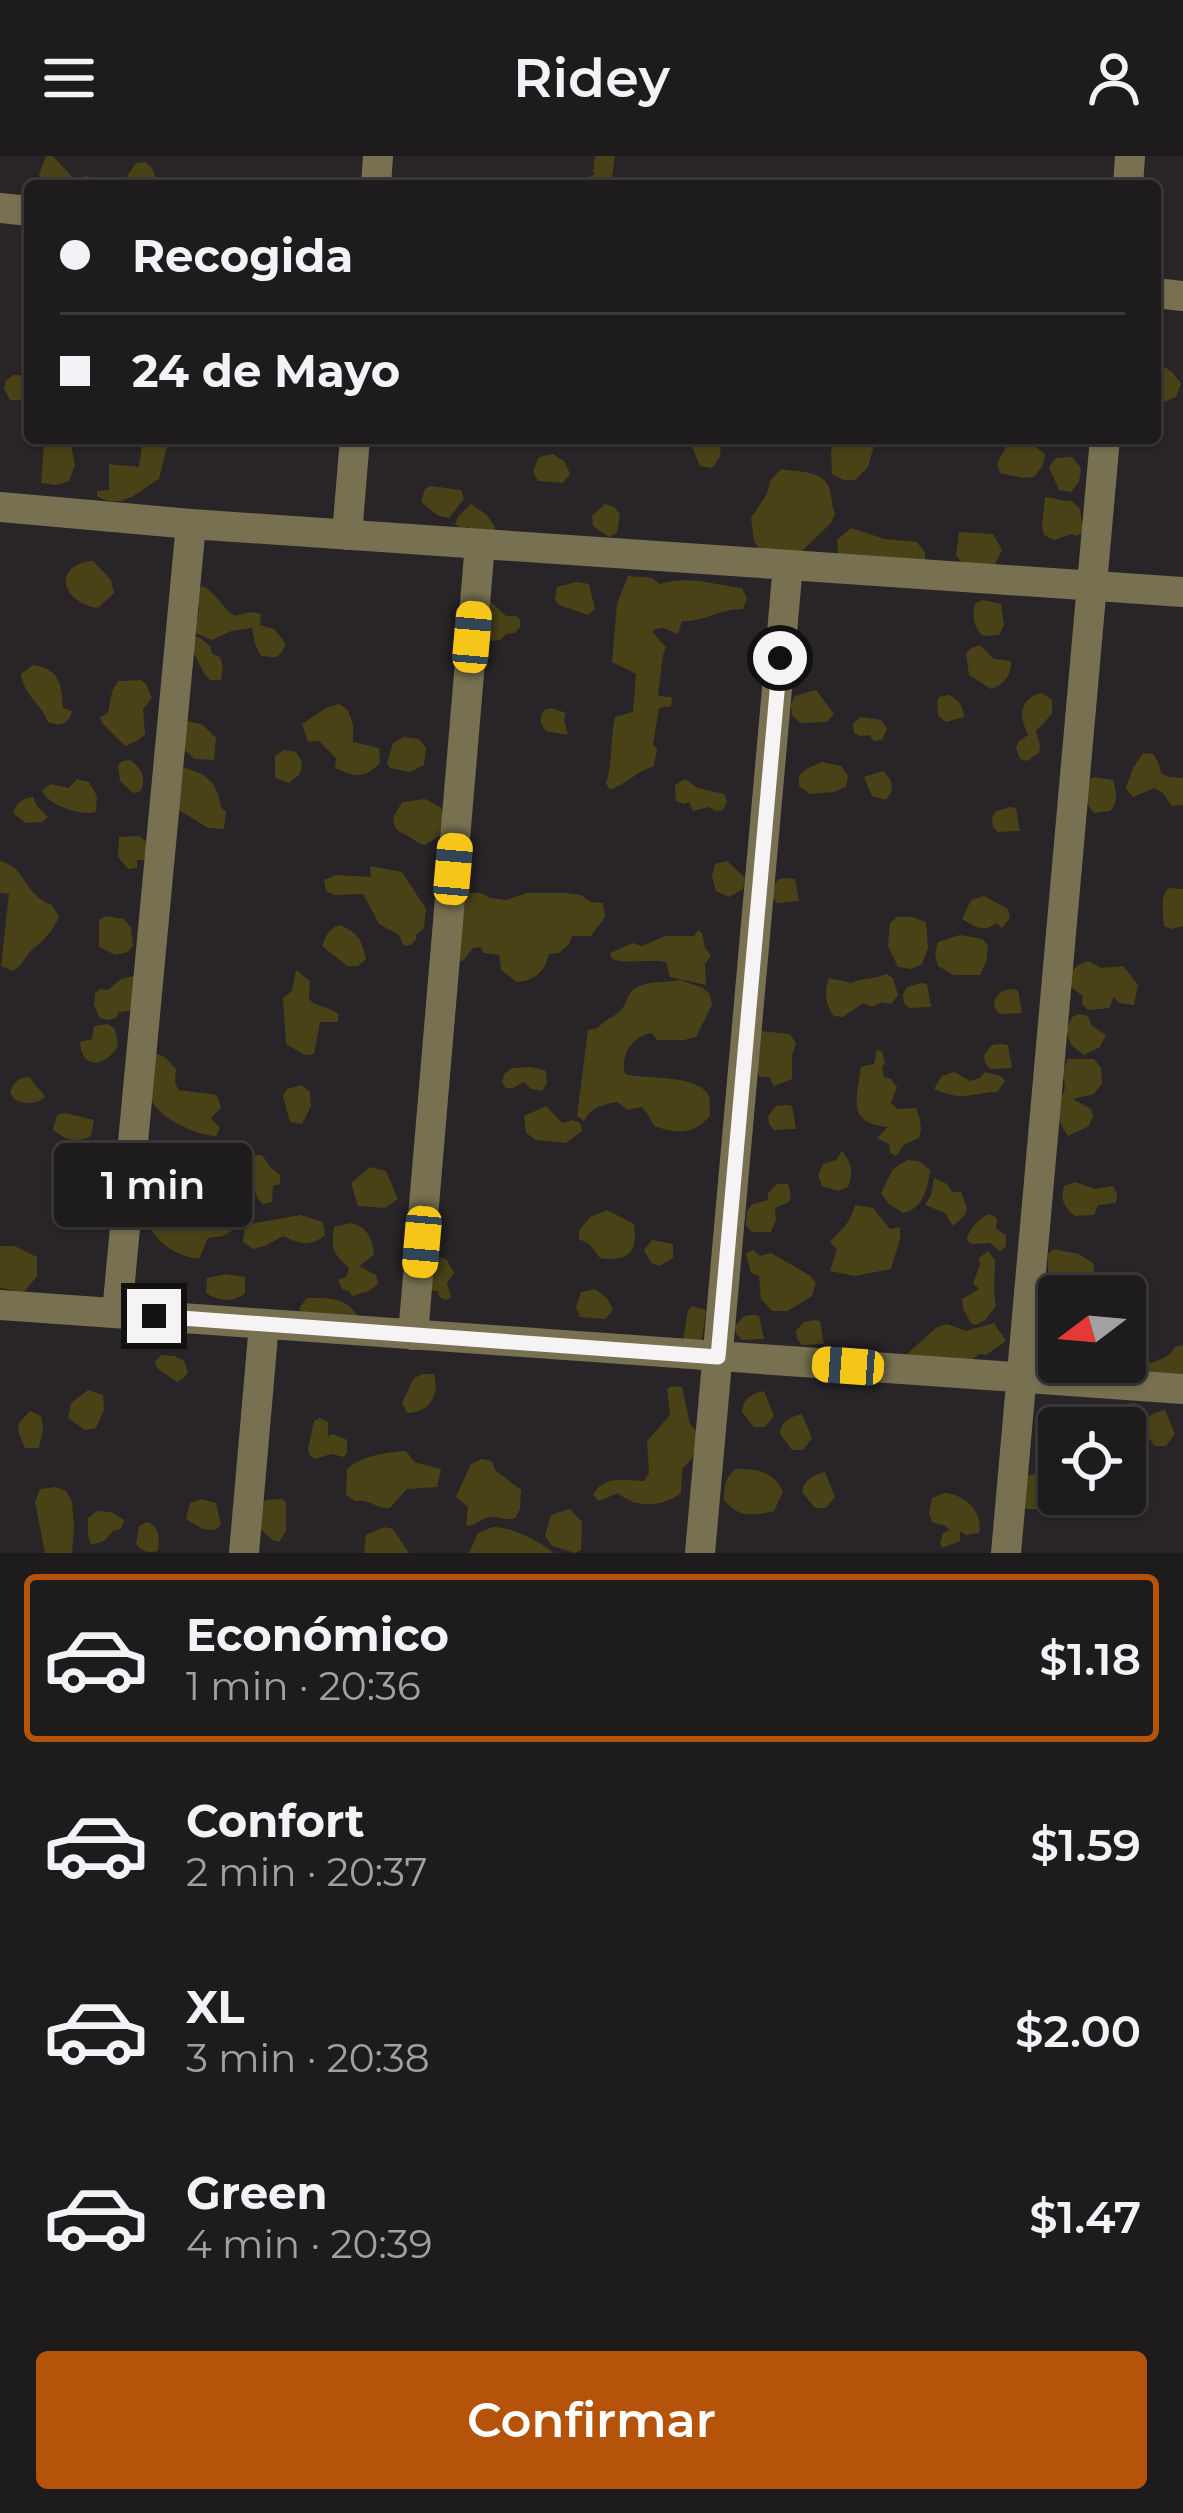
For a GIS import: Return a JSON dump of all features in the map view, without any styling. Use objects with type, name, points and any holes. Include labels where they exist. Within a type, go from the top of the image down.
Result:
[{"type":"street","points":[[346,535],[354,444]]},
{"type":"street","points":[[1006,1553],[1106,444]]},
{"type":"street","points":[[0,507],[1183,592]]},
{"type":"street","points":[[117,1313],[191,524]]},
{"type":"street","points":[[413,1335],[480,544]]},
{"type":"street","points":[[700,1553],[788,565]]},
{"type":"street","points":[[0,1305],[1183,1389]]},
{"type":"street","points":[[244,1553],[264,1324]]},
{"type":"shaded area","points":[[46,156],[53,156],[75,180],[42,180]]},
{"type":"shaded area","points":[[595,156],[615,156],[609,180],[590,180]]},
{"type":"shaded area","points":[[145,162],[155,176],[121,180],[136,163]]},
{"type":"shaded area","points":[[1161,365],[1181,384],[1176,397],[1161,403]]},
{"type":"shaded area","points":[[24,376],[24,400],[10,400],[6,380]]},
{"type":"shaded area","points":[[44,444],[71,444],[75,465],[69,481],[41,483]]},
{"type":"shaded area","points":[[142,444],[168,444],[159,479],[122,501],[97,496],[97,491],[109,490],[109,464],[139,467]]},
{"type":"shaded area","points":[[691,444],[721,444],[720,457],[712,468],[700,466]]},
{"type":"shaded area","points":[[834,444],[874,444],[868,467],[855,480],[832,474]]},
{"type":"shaded area","points":[[1008,444],[1036,447],[1045,454],[1034,477],[1000,473],[997,463]]},
{"type":"shaded area","points":[[553,454],[565,462],[570,474],[563,483],[538,481],[533,471],[539,457]]},
{"type":"shaded area","points":[[1072,457],[1081,468],[1079,482],[1071,492],[1059,490],[1049,467],[1056,458]]},
{"type":"shaded area","points":[[781,469],[825,480],[835,514],[796,557],[759,549],[754,541],[751,518]]},
{"type":"shaded area","points":[[431,486],[461,490],[464,499],[449,518],[421,502]]},
{"type":"shaded area","points":[[1045,497],[1072,501],[1080,509],[1083,532],[1054,540],[1044,535]]},
{"type":"shaded area","points":[[471,504],[495,527],[493,537],[473,537],[469,527],[455,524]]},
{"type":"shaded area","points":[[605,504],[620,514],[617,533],[609,537],[593,526],[592,516]]},
{"type":"shaded area","points":[[851,528],[885,539],[917,542],[925,563],[844,558],[838,553],[837,540]]},
{"type":"shaded area","points":[[959,532],[993,534],[1002,550],[994,566],[965,568],[956,555]]},
{"type":"shaded area","points":[[93,561],[111,580],[114,593],[98,608],[75,598],[66,583],[72,569]]},
{"type":"shaded area","points":[[628,576],[652,578],[660,584],[691,581],[742,588],[747,598],[743,609],[682,621],[678,634],[655,629],[653,633],[666,647],[658,696],[672,697],[671,706],[659,708],[654,766],[610,790],[606,783],[615,717],[633,712],[636,674],[612,662],[617,604]]},
{"type":"shaded area","points":[[589,584],[595,609],[588,615],[555,600],[557,587]]},
{"type":"shaded area","points":[[203,586],[234,616],[261,614],[260,625],[274,629],[286,644],[279,656],[261,656],[252,628],[212,640],[195,633],[196,590]]},
{"type":"shaded area","points":[[489,600],[506,616],[520,620],[515,633],[501,640],[479,638]]},
{"type":"shaded area","points":[[982,600],[1001,604],[1004,625],[999,635],[983,636],[975,625],[975,604]]},
{"type":"shaded area","points":[[199,637],[220,657],[221,680],[210,680],[189,648],[191,638]]},
{"type":"shaded area","points":[[980,645],[994,659],[1011,661],[1006,679],[991,689],[969,675],[966,653]]},
{"type":"shaded area","points":[[33,665],[49,670],[57,679],[63,708],[72,711],[63,724],[48,722],[25,687],[21,674]]},
{"type":"shaded area","points":[[141,680],[152,698],[143,709],[145,734],[125,746],[100,717],[108,713],[118,681]]},
{"type":"shaded area","points":[[816,690],[834,714],[827,722],[800,723],[792,715],[791,704],[795,696]]},
{"type":"shaded area","points":[[1042,693],[1052,700],[1052,714],[1036,731],[1039,753],[1027,761],[1020,759],[1016,748],[1028,735],[1023,710],[1028,700]]},
{"type":"shaded area","points":[[948,695],[959,703],[964,717],[946,722],[938,716],[939,697]]},
{"type":"shaded area","points":[[339,704],[348,710],[353,742],[379,748],[380,763],[364,774],[335,768],[336,758],[319,741],[308,742],[302,724]]},
{"type":"shaded area","points":[[551,708],[566,713],[568,735],[544,728],[541,716]]},
{"type":"shaded area","points":[[861,717],[881,720],[887,729],[882,740],[854,733],[853,723]]},
{"type":"shaded area","points":[[187,721],[203,725],[216,738],[214,760],[195,759],[184,750]]},
{"type":"shaded area","points":[[404,737],[419,739],[426,748],[424,765],[410,772],[387,763],[393,743]]},
{"type":"shaded area","points":[[284,750],[296,752],[302,762],[300,774],[289,783],[275,778],[275,756]]},
{"type":"shaded area","points":[[1143,753],[1153,754],[1161,773],[1183,778],[1183,805],[1172,806],[1154,788],[1133,797],[1126,788]]},
{"type":"shaded area","points":[[130,760],[143,777],[141,791],[133,793],[120,781],[118,766]]},
{"type":"shaded area","points":[[822,762],[841,766],[848,776],[846,787],[810,794],[799,786],[799,776]]},
{"type":"shaded area","points":[[183,767],[214,785],[226,811],[224,829],[208,828],[179,810]]},
{"type":"shaded area","points":[[884,771],[892,791],[886,800],[872,796],[864,777]]},
{"type":"shaded area","points":[[77,779],[89,782],[97,796],[96,812],[66,809],[42,791],[50,784],[69,788]]},
{"type":"shaded area","points":[[685,779],[698,788],[724,794],[723,810],[693,811],[689,802],[676,801],[675,785]]},
{"type":"shaded area","points":[[1087,780],[1113,780],[1116,800],[1110,811],[1094,813],[1089,805]]},
{"type":"shaded area","points":[[33,797],[48,817],[26,823],[13,813],[20,802]]},
{"type":"shaded area","points":[[425,799],[447,816],[441,835],[425,845],[397,830],[393,818],[402,802]]},
{"type":"shaded area","points":[[1016,808],[1020,831],[998,832],[992,818],[996,811]]},
{"type":"shaded area","points":[[139,836],[147,842],[146,860],[137,860],[137,868],[128,869],[118,857],[119,837]]},
{"type":"shaded area","points":[[0,861],[15,869],[59,917],[13,971],[1,966],[9,894],[0,893]]},
{"type":"shaded area","points":[[727,861],[745,878],[743,889],[729,897],[716,891],[712,877],[715,864]]},
{"type":"shaded area","points":[[370,866],[402,872],[426,909],[424,928],[411,945],[404,946],[399,935],[379,924],[363,894],[326,891],[324,880],[336,875],[371,877]]},
{"type":"shaded area","points":[[779,879],[795,879],[799,901],[777,903],[771,888]]},
{"type":"shaded area","points":[[1168,888],[1183,889],[1183,926],[1171,929],[1164,926],[1163,916]]},
{"type":"shaded area","points":[[462,892],[506,900],[527,893],[581,895],[603,903],[605,917],[591,936],[572,936],[559,953],[549,954],[538,974],[517,982],[501,970],[499,955],[484,953],[480,947],[473,948],[463,961],[451,960]]},
{"type":"shaded area","points":[[984,896],[1008,909],[1010,918],[1002,928],[996,923],[979,928],[962,919],[971,900]]},
{"type":"shaded area","points":[[106,916],[124,919],[131,928],[133,946],[127,952],[115,955],[99,947],[99,920]]},
{"type":"shaded area","points":[[897,917],[926,922],[928,948],[922,964],[911,969],[898,967],[888,946],[890,923]]},
{"type":"shaded area","points":[[340,925],[361,942],[366,959],[358,966],[347,966],[322,946]]},
{"type":"shaded area","points":[[698,930],[711,955],[705,964],[706,985],[670,977],[666,962],[619,961],[610,953],[665,936],[694,936]]},
{"type":"shaded area","points":[[960,935],[983,939],[988,946],[980,975],[954,975],[938,966],[938,942]]},
{"type":"shaded area","points":[[1088,961],[1101,968],[1123,966],[1138,985],[1134,1005],[1119,1003],[1114,997],[1109,1008],[1088,1010],[1082,1004],[1083,996],[1066,977]]},
{"type":"shaded area","points":[[296,970],[310,981],[309,999],[338,1014],[338,1022],[320,1022],[314,1054],[305,1055],[286,1044],[283,998],[292,991]]},
{"type":"shaded area","points":[[886,974],[893,978],[898,995],[891,1004],[872,1007],[863,1003],[843,1017],[834,1016],[826,998],[829,978],[851,983]]},
{"type":"shaded area","points":[[134,976],[137,1010],[100,1018],[95,993]]},
{"type":"shaded area","points":[[680,980],[710,994],[712,1005],[696,1037],[657,1040],[652,1033],[639,1038],[626,1053],[625,1074],[694,1084],[709,1096],[710,1116],[691,1130],[677,1131],[654,1126],[641,1107],[628,1110],[617,1102],[594,1110],[584,1121],[577,1116],[588,1030],[618,1013],[635,988]]},
{"type":"shaded area","points":[[927,984],[931,1007],[909,1008],[903,994],[907,987]]},
{"type":"shaded area","points":[[1018,990],[1022,1013],[1000,1014],[994,1000]]},
{"type":"shaded area","points":[[1080,1014],[1106,1035],[1100,1047],[1084,1055],[1071,1045],[1066,1030],[1072,1017]]},
{"type":"shaded area","points":[[108,1024],[115,1029],[118,1046],[101,1062],[89,1062],[80,1042],[92,1039],[94,1026]]},
{"type":"shaded area","points":[[759,1031],[790,1034],[796,1043],[792,1079],[774,1086],[769,1077],[760,1077],[752,1064]]},
{"type":"shaded area","points":[[992,1045],[1008,1045],[1012,1068],[990,1069],[984,1055]]},
{"type":"shaded area","points":[[877,1049],[885,1062],[884,1077],[897,1087],[891,1103],[897,1109],[916,1108],[920,1123],[919,1138],[904,1145],[896,1156],[890,1153],[889,1144],[877,1138],[888,1127],[866,1121],[857,1108],[861,1067],[874,1064]]},
{"type":"shaded area","points":[[155,1053],[176,1069],[178,1090],[217,1095],[221,1108],[211,1118],[220,1128],[216,1136],[177,1123],[153,1103],[150,1085]]},
{"type":"shaded area","points":[[1068,1059],[1094,1059],[1101,1068],[1102,1083],[1094,1094],[1073,1099],[1091,1109],[1093,1116],[1089,1126],[1068,1136],[1059,1119],[1057,1100],[1064,1091],[1062,1074]]},
{"type":"shaded area","points":[[512,1068],[546,1071],[542,1091],[524,1082],[513,1088],[502,1083]]},
{"type":"shaded area","points":[[954,1072],[970,1081],[985,1072],[1005,1081],[997,1092],[966,1096],[934,1089],[942,1076]]},
{"type":"shaded area","points":[[30,1077],[45,1097],[31,1103],[15,1100],[10,1093],[13,1086]]},
{"type":"shaded area","points":[[301,1085],[310,1092],[311,1106],[302,1124],[290,1122],[283,1096],[287,1089]]},
{"type":"shaded area","points":[[546,1106],[562,1123],[580,1123],[582,1131],[566,1143],[536,1140],[526,1133],[524,1116]]},
{"type":"shaded area","points":[[776,1106],[792,1106],[796,1129],[774,1130],[768,1116]]},
{"type":"shaded area","points":[[57,1115],[94,1120],[91,1136],[71,1139],[53,1130]]},
{"type":"shaded area","points":[[842,1151],[851,1168],[848,1187],[838,1191],[822,1186],[818,1175],[823,1164],[836,1160]]},
{"type":"shaded area","points":[[262,1155],[280,1175],[272,1202],[263,1204],[254,1191],[250,1161]]},
{"type":"shaded area","points":[[907,1160],[919,1161],[930,1170],[920,1202],[903,1213],[881,1193],[893,1169]]},
{"type":"shaded area","points":[[149,1167],[164,1168],[169,1178],[205,1182],[209,1210],[231,1215],[233,1230],[208,1238],[199,1259],[169,1248],[144,1213],[142,1198]]},
{"type":"shaded area","points":[[370,1167],[386,1171],[398,1199],[385,1208],[358,1206],[351,1183]]},
{"type":"shaded area","points":[[934,1178],[952,1192],[961,1192],[967,1208],[953,1226],[945,1213],[925,1205]]},
{"type":"shaded area","points":[[1075,1182],[1095,1189],[1113,1186],[1116,1203],[1098,1205],[1094,1215],[1075,1216],[1062,1195],[1064,1186]]},
{"type":"shaded area","points":[[777,1184],[788,1184],[789,1202],[775,1208],[771,1232],[752,1232],[746,1226],[747,1210],[768,1200]]},
{"type":"shaded area","points":[[855,1205],[873,1208],[890,1229],[900,1227],[891,1269],[855,1276],[830,1271],[837,1249],[830,1242],[848,1222]]},
{"type":"shaded area","points":[[607,1210],[634,1224],[632,1249],[624,1257],[600,1258],[579,1239],[590,1217]]},
{"type":"shaded area","points":[[990,1214],[997,1219],[996,1229],[1006,1235],[1006,1246],[1000,1251],[990,1243],[967,1240],[975,1224]]},
{"type":"shaded area","points":[[300,1215],[323,1222],[325,1235],[305,1243],[283,1236],[253,1249],[243,1242],[245,1225]]},
{"type":"shaded area","points":[[351,1223],[371,1238],[374,1255],[359,1266],[376,1275],[378,1284],[352,1296],[338,1280],[346,1277],[349,1268],[336,1254],[333,1241],[334,1227]]},
{"type":"shaded area","points":[[652,1240],[673,1244],[673,1258],[659,1266],[651,1263],[644,1250]]},
{"type":"shaded area","points":[[0,1246],[15,1246],[37,1257],[37,1276],[24,1292],[0,1288]]},
{"type":"shaded area","points":[[1053,1249],[1079,1254],[1093,1263],[1095,1275],[1048,1275],[1048,1254]]},
{"type":"shaded area","points":[[753,1250],[760,1256],[771,1253],[809,1275],[816,1282],[812,1296],[788,1311],[772,1311],[761,1299],[759,1276],[751,1273],[746,1253]]},
{"type":"shaded area","points":[[988,1251],[995,1260],[996,1306],[976,1325],[963,1309],[962,1299],[979,1289],[973,1283],[979,1258]]},
{"type":"shaded area","points":[[435,1256],[446,1259],[454,1273],[447,1283],[451,1297],[446,1300],[438,1291],[429,1290],[422,1264]]},
{"type":"shaded area","points":[[245,1277],[245,1293],[226,1300],[206,1293],[207,1278]]},
{"type":"shaded area","points":[[595,1289],[613,1310],[605,1319],[580,1317],[576,1307],[581,1292]]},
{"type":"shaded area","points":[[307,1298],[339,1301],[361,1322],[299,1322],[300,1307]]},
{"type":"shaded area","points":[[692,1306],[706,1310],[701,1348],[683,1341]]},
{"type":"shaded area","points":[[744,1316],[759,1316],[764,1339],[742,1340],[735,1326]]},
{"type":"shaded area","points":[[820,1321],[824,1344],[802,1345],[796,1331]]},
{"type":"shaded area","points":[[994,1323],[1006,1341],[964,1363],[914,1366],[907,1354],[937,1327],[947,1324],[966,1331]]},
{"type":"shaded area","points":[[1183,1345],[1183,1391],[1146,1377],[1146,1364],[1164,1358]]},
{"type":"shaded area","points":[[161,1355],[184,1361],[188,1372],[184,1378],[177,1382],[157,1368],[155,1362]]},
{"type":"shaded area","points":[[434,1374],[434,1396],[422,1410],[407,1413],[402,1403],[414,1378]]},
{"type":"shaded area","points":[[682,1387],[690,1424],[698,1433],[693,1457],[682,1469],[681,1493],[650,1504],[633,1502],[618,1493],[599,1501],[593,1495],[602,1484],[644,1481],[649,1473],[647,1441],[670,1415],[667,1389]]},
{"type":"shaded area","points":[[88,1390],[103,1395],[104,1410],[96,1428],[85,1430],[68,1418],[71,1403]]},
{"type":"shaded area","points":[[764,1391],[774,1416],[765,1427],[754,1427],[743,1407],[749,1397]]},
{"type":"shaded area","points":[[1165,1410],[1175,1434],[1166,1446],[1155,1446],[1146,1434],[1150,1416]]},
{"type":"shaded area","points":[[30,1411],[41,1416],[39,1448],[25,1448],[18,1431]]},
{"type":"shaded area","points":[[802,1414],[812,1438],[803,1450],[792,1450],[781,1430],[787,1420]]},
{"type":"shaded area","points":[[314,1421],[328,1422],[328,1436],[347,1440],[344,1457],[310,1456]]},
{"type":"shaded area","points":[[406,1451],[414,1462],[441,1469],[437,1487],[407,1489],[390,1508],[346,1495],[347,1469],[375,1456]]},
{"type":"shaded area","points":[[492,1461],[495,1470],[521,1490],[520,1509],[515,1518],[489,1517],[466,1526],[468,1507],[456,1497],[471,1464]]},
{"type":"shaded area","points":[[736,1469],[758,1471],[775,1480],[783,1492],[774,1511],[747,1514],[724,1500],[726,1482]]},
{"type":"shaded area","points":[[825,1472],[835,1497],[826,1508],[815,1508],[803,1488],[810,1478]]},
{"type":"shaded area","points":[[1038,1475],[1038,1509],[1027,1509],[1020,1502],[1024,1477]]},
{"type":"shaded area","points":[[40,1489],[66,1491],[72,1502],[72,1553],[45,1553],[35,1502]]},
{"type":"shaded area","points":[[944,1493],[971,1506],[980,1525],[979,1533],[960,1531],[960,1541],[942,1548],[943,1533],[950,1530],[932,1522],[929,1513],[932,1498]]},
{"type":"shaded area","points":[[201,1499],[216,1503],[221,1525],[215,1530],[186,1519],[190,1503]]},
{"type":"shaded area","points":[[282,1499],[286,1531],[279,1542],[256,1524],[261,1504]]},
{"type":"shaded area","points":[[570,1509],[582,1522],[581,1550],[575,1553],[552,1546],[545,1536],[551,1515]]},
{"type":"shaded area","points":[[97,1511],[124,1520],[121,1529],[91,1545],[88,1518]]},
{"type":"shaded area","points":[[147,1522],[156,1530],[158,1551],[146,1551],[136,1544],[139,1526]]},
{"type":"shaded area","points":[[384,1527],[393,1529],[409,1553],[364,1553],[366,1535]]},
{"type":"shaded area","points":[[493,1527],[525,1536],[554,1553],[469,1553],[478,1533]]},
{"type":"route","points":[[154,1316],[718,1357],[780,658]]}]
